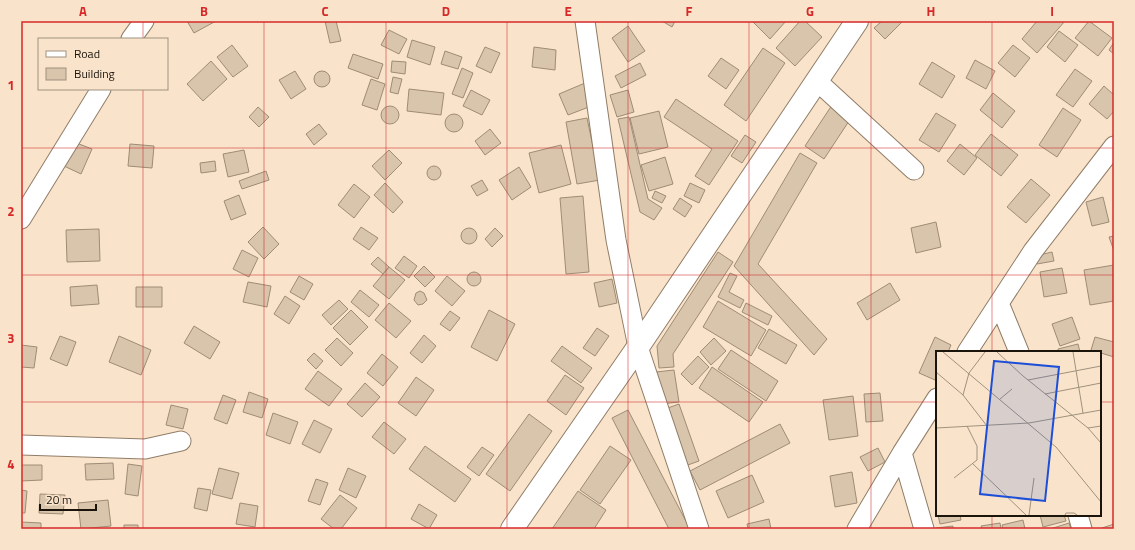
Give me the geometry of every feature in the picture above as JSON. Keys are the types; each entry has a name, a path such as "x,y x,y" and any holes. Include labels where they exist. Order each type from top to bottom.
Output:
{"main road":[{"path":"512,529 638,347 857,21"}],"street":[{"path":"132,38 144,21"},
{"path":"585,21 616,240 638,347 699,529"},
{"path":"817,81 914,170"},
{"path":"21,220 100,90"},
{"path":"968,351 1033,251 1114,146"},
{"path":"999,303 1019,351"},
{"path":"856,529 936,400"},
{"path":"21,445 145,449 181,441"},
{"path":"902,453 924,529"},
{"path":"1078,516 1082,529"}],"building":[{"path":"187,21 216,21 194,33"},
{"path":"325,21 336,21 341,41 330,43"},
{"path":"662,21 675,21 672,27"},
{"path":"752,21 786,21 770,39"},
{"path":"800,21 805,21 822,37 795,66 776,48"},
{"path":"882,21 903,21 885,39 874,28"},
{"path":"1037,21 1065,21 1037,53 1022,39"},
{"path":"1089,21 1112,38 1098,56 1075,38"},
{"path":"628,26 645,51 628,62 612,38"},
{"path":"389,30 407,39 399,54 381,45"},
{"path":"1059,31 1078,45 1065,62 1047,47"},
{"path":"412,40 435,47 430,65 407,57"},
{"path":"1114,42 1114,54 1109,50"},
{"path":"232,45 248,66 233,77 217,57"},
{"path":"1013,45 1030,58 1015,77 998,63"},
{"path":"485,47 500,53 491,73 476,66"},
{"path":"534,47 556,50 555,70 532,67"},
{"path":"763,48 785,63 746,121 724,105"},
{"path":"445,51 462,57 458,69 441,64"},
{"path":"353,54 383,64 378,79 348,68"},
{"path":"721,58 739,70 726,89 708,76"},
{"path":"975,60 995,71 986,89 966,78"},
{"path":"211,61 227,79 203,101 187,84"},
{"path":"392,61 406,62 405,74 391,72"},
{"path":"932,62 955,76 942,98 919,84"},
{"path":"640,63 646,75 621,88 615,76"},
{"path":"462,68 473,73 463,98 452,94"},
{"path":"1075,69 1092,81 1073,107 1056,95"},
{"path":"295,71 306,89 291,99 279,80"},
{"path":"322,71 329,76 330,79 325,86 322,87 315,82 314,79 319,72"},
{"path":"393,77 402,79 398,94 390,92"},
{"path":"371,79 385,84 377,110 362,105"},
{"path":"585,83 594,105 568,115 559,94"},
{"path":"1104,86 1114,95 1114,111 1107,119 1089,104"},
{"path":"409,89 444,93 441,115 407,111"},
{"path":"471,90 490,100 482,115 463,106"},
{"path":"628,90 634,112 617,117 610,95"},
{"path":"993,93 1015,111 1002,128 980,110"},
{"path":"676,99 738,141 709,185 695,176 712,149 664,117"},
{"path":"832,105 851,118 824,159 805,146"},
{"path":"390,106 396,109 399,115 396,121 390,124 384,121 381,115 384,109"},
{"path":"258,107 269,117 259,127 249,117"},
{"path":"1063,108 1081,120 1057,157 1039,145"},
{"path":"659,111 668,147 639,154 630,118"},
{"path":"936,113 956,125 939,152 919,140"},
{"path":"454,114 460,117 463,123 460,129 454,132 448,129 445,123 448,117"},
{"path":"629,117 648,199 662,208 654,220 640,212 618,119"},
{"path":"587,118 600,180 577,184 566,122"},
{"path":"319,124 327,134 314,145 306,134"},
{"path":"490,129 501,143 485,155 475,141"},
{"path":"991,134 1018,155 1001,176 975,155"},
{"path":"745,135 756,142 742,163 731,156"},
{"path":"74,142 92,149 81,174 64,166"},
{"path":"130,144 154,146 152,168 128,166"},
{"path":"960,144 977,158 964,175 947,161"},
{"path":"561,145 571,184 539,193 529,153"},
{"path":"244,150 249,172 228,177 223,154"},
{"path":"389,150 402,163 385,180 372,166"},
{"path":"800,153 817,163 758,264 827,339 814,355 734,266"},
{"path":"665,157 673,184 649,191 641,165"},
{"path":"215,161 216,171 201,173 200,163"},
{"path":"434,166 439,168 441,173 439,178 434,180 429,178 427,173 429,168"},
{"path":"519,167 531,187 512,200 499,180"},
{"path":"266,171 269,180 242,189 239,181"},
{"path":"1031,179 1050,195 1026,223 1007,207"},
{"path":"482,180 488,190 477,196 471,186"},
{"path":"385,183 403,202 393,213 374,195"},
{"path":"690,183 705,190 699,203 684,196"},
{"path":"354,184 370,197 354,218 338,205"},
{"path":"655,191 666,196 662,203 652,198"},
{"path":"239,195 246,214 231,220 224,201"},
{"path":"583,196 589,272 566,274 560,198"},
{"path":"1103,197 1109,222 1092,226 1086,202"},
{"path":"680,198 692,206 685,217 673,209"},
{"path":"936,222 941,247 916,253 911,228"},
{"path":"263,227 279,244 264,259 248,242"},
{"path":"361,227 378,238 369,250 353,239"},
{"path":"469,228 476,233 477,236 472,243 469,244 462,239 461,236 466,229"},
{"path":"495,228 503,236 492,247 485,239"},
{"path":"99,229 100,261 67,262 66,230"},
{"path":"1114,236 1114,251 1109,237"},
{"path":"242,250 258,258 249,277 233,269"},
{"path":"718,252 733,262 673,354 674,367 659,368 657,346"},
{"path":"1052,252 1054,261 1037,264 1035,256"},
{"path":"404,256 417,266 409,278 395,268"},
{"path":"378,257 389,267 383,274 371,264"},
{"path":"1114,265 1114,301 1090,305 1084,270"},
{"path":"424,266 435,277 425,287 414,276"},
{"path":"389,267 405,280 389,299 373,286"},
{"path":"1062,268 1067,293 1044,297 1040,272"},
{"path":"474,272 479,274 481,279 479,284 474,286 469,284 467,279 469,274"},
{"path":"730,273 737,276 729,292 744,300 740,308 718,297"},
{"path":"299,276 313,284 304,300 290,292"},
{"path":"447,276 465,291 452,306 435,291"},
{"path":"612,279 617,303 599,307 594,283"},
{"path":"248,282 271,286 267,307 243,302"},
{"path":"890,283 900,300 867,320 857,303"},
{"path":"97,285 99,304 71,306 70,287"},
{"path":"136,287 162,287 162,307 136,307"},
{"path":"360,290 379,305 369,317 351,302"},
{"path":"420,291 424,293 427,300 423,304 418,305 414,300 416,293"},
{"path":"285,296 300,306 289,324 274,314"},
{"path":"339,300 348,309 331,325 322,315"},
{"path":"718,301 766,330 751,356 703,327"},
{"path":"389,303 411,321 396,338 375,320"},
{"path":"746,303 772,316 768,325 742,312"},
{"path":"351,310 368,327 350,345 333,328"},
{"path":"489,310 515,324 497,361 471,347"},
{"path":"450,311 460,318 450,331 440,324"},
{"path":"1072,317 1080,339 1060,346 1052,324"},
{"path":"194,326 220,342 210,359 184,343"},
{"path":"597,328 609,336 595,356 583,348"},
{"path":"769,329 797,345 786,364 758,348"},
{"path":"424,335 436,346 422,363 410,353"},
{"path":"60,336 76,342 67,366 50,359"},
{"path":"119,336 151,350 141,375 109,362"},
{"path":"935,337 951,345 948,351 936,351 935,380 919,373"},
{"path":"1095,337 1114,342 1114,357 1101,353 1101,351 1091,350"},
{"path":"337,338 353,353 341,366 325,350"},
{"path":"714,338 726,351 711,365 700,352"},
{"path":"1078,344 1080,351 1058,351 1058,349"},
{"path":"21,345 37,347 34,368 21,367"},
{"path":"562,346 592,368 581,383 551,361"},
{"path":"731,350 778,381 766,401 718,369"},
{"path":"314,353 323,361 316,369 307,360"},
{"path":"382,354 398,367 383,386 367,373"},
{"path":"698,356 709,367 692,385 681,374"},
{"path":"712,367 763,402 749,422 699,388"},
{"path":"674,370 679,402 660,404 656,372"},
{"path":"318,371 342,389 329,406 305,389"},
{"path":"565,375 584,388 566,415 547,401"},
{"path":"416,377 434,390 416,416 398,403"},
{"path":"365,383 380,397 362,417 347,404"},
{"path":"249,392 268,399 262,418 243,412"},
{"path":"880,393 883,421 866,422 864,394"},
{"path":"223,395 236,400 227,424 214,419"},
{"path":"853,396 858,436 829,440 823,400"},
{"path":"679,404 699,461 685,466 665,409"},
{"path":"171,405 188,409 183,429 166,425"},
{"path":"628,410 690,529 669,529 612,418"},
{"path":"273,413 298,422 290,444 266,435"},
{"path":"529,414 552,431 510,491 486,474"},
{"path":"314,420 332,429 320,453 302,444"},
{"path":"384,422 406,439 394,454 372,437"},
{"path":"780,424 790,443 700,490 690,471"},
{"path":"425,446 471,479 455,502 409,469"},
{"path":"610,446 631,460 600,504 580,490"},
{"path":"482,447 494,455 479,476 467,467"},
{"path":"878,448 885,462 868,471 860,457"},
{"path":"113,463 114,479 86,480 85,464"},
{"path":"128,464 142,466 138,496 125,494"},
{"path":"21,465 42,465 42,480 21,481"},
{"path":"219,468 239,473 232,499 212,494"},
{"path":"348,468 366,476 356,498 339,490"},
{"path":"852,472 857,503 835,507 830,476"},
{"path":"752,475 764,502 728,518 716,491"},
{"path":"316,479 328,483 320,505 308,501"},
{"path":"198,488 211,490 207,511 194,508"},
{"path":"21,490 27,491 25,513 21,513"},
{"path":"578,491 606,510 594,529 552,529"},
{"path":"40,494 65,495 63,514 39,513"},
{"path":"340,495 357,508 341,529 334,529 321,519"},
{"path":"108,500 111,526 81,529 78,503"},
{"path":"240,503 258,506 255,527 236,524"},
{"path":"419,504 437,515 429,529 411,519"},
{"path":"938,516 960,516 961,520 940,524"},
{"path":"1040,516 1064,516 1066,521 1043,527"},
{"path":"769,519 771,529 748,529 747,524"},
{"path":"1023,520 1025,529 1003,529 1002,525"},
{"path":"21,522 41,523 41,529 21,529"},
{"path":"1000,523 1001,529 982,529 981,526"},
{"path":"1069,523 1071,529 1050,529"},
{"path":"1114,524 1114,529 1102,529 1102,528"},
{"path":"124,525 138,525 138,529 124,529"},
{"path":"953,526 953,529 936,529 936,528"}]}
